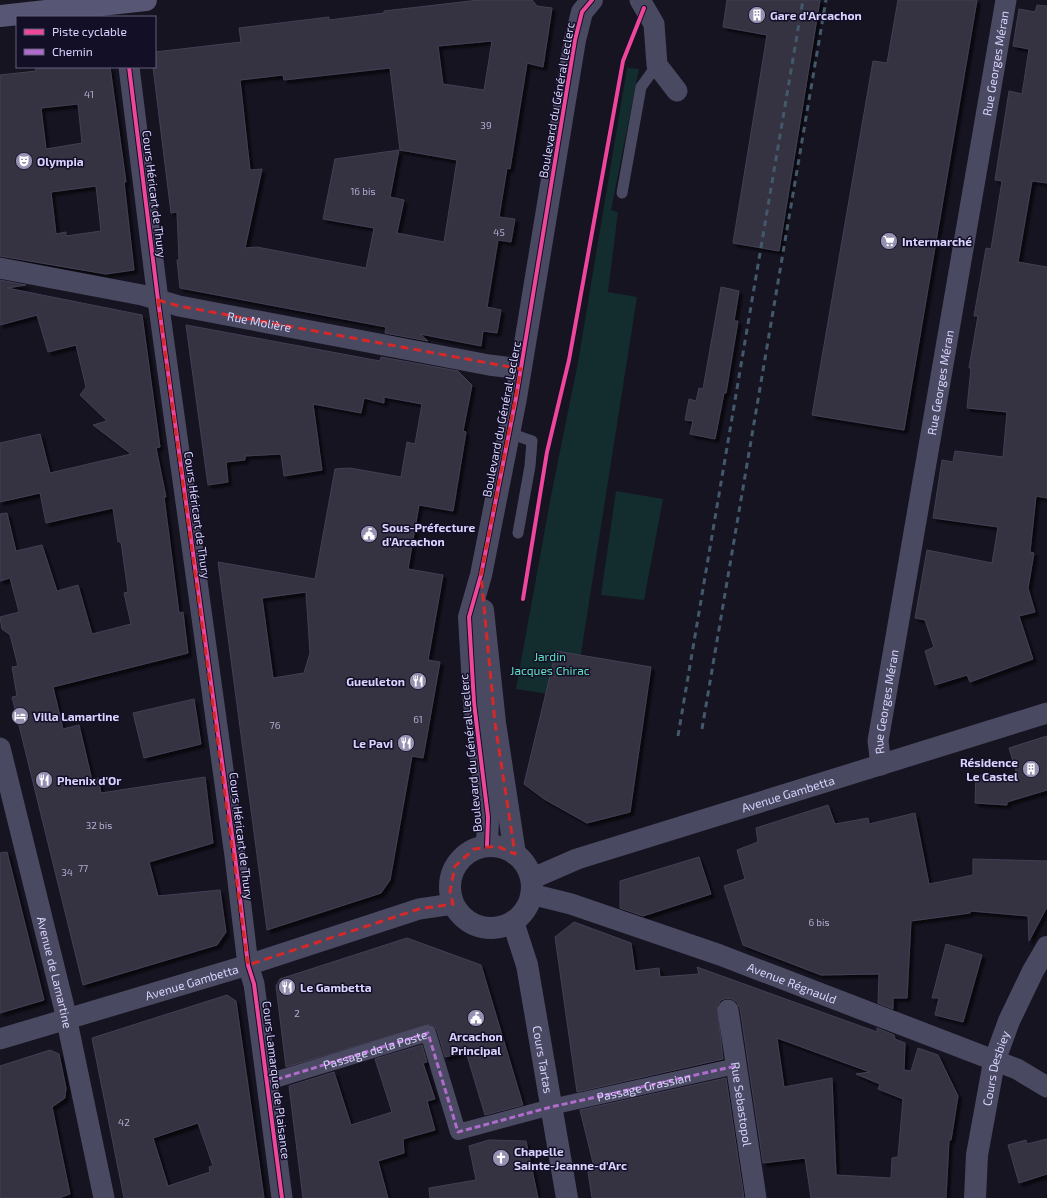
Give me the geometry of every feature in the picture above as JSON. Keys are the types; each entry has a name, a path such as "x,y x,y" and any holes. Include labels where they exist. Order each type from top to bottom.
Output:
{"main road":[{"path":"0,16 121,7 146,0"}],"street":[{"name":"Boulevard du Général Leclerc","path":"487,846 488,817 474,702 469,617 481,575 510,433 575,40 582,12 592,0"},
{"path":"640,0 654,24 657,65 677,91"},
{"name":"Rue Georges Méran","path":"881,765 878,741 1006,0"},
{"name":"Cours Héricart de Thury","path":"129,68 158,300 235,856 248,965"},
{"name":"Rue Molière","path":"0,268 142,294 187,308 489,365 521,369"},
{"name":"Boulevard du Général Leclerc","path":"481,575 495,723 515,854"},
{"name":"Avenue Gambetta","path":"531,887 577,859 1047,713"},
{"name":"Avenue de Lamartine","path":"0,748 66,1019 104,1198"},
{"path":"487,846 497,846 515,854 522,861 531,887 525,910 513,922 500,928 486,928 472,924 461,916 453,904 450,891 450,878 455,866 463,856 474,849 487,846"},
{"name":"Avenue Régnauld","path":"531,887 572,904 720,955 994,1062 1017,1069 1047,1087"},
{"name":"Avenue Gambetta","path":"0,1039 248,965 418,909 453,904"},
{"name":"Cours Tartas","path":"513,922 525,956 566,1198"},
{"name":"Cours Desbiey","path":"975,1198 977,1155 994,1062 1009,1021 1033,971 1047,947"},
{"name":"Cours Lamarque de Plaisance","path":"248,965 254,984 282,1198"},
{"name":"Rue Sebastopol","path":"728,1010 756,1198"},
{"name":"Passage de la Poste","path":"268,1082 428,1032 458,1132 551,1107"},
{"name":"Passage Grassian","path":"551,1107 736,1066"}],"lane":[{"path":"622,194 641,87 657,65"},
{"path":"510,433 532,441 530,466 518,533"}],"highlighted area":[{"path":"158,300 179,306 521,369 481,575 495,723 515,854 497,846 474,849 455,866 450,891 453,904 419,909 248,965"}],"green space":[{"name":"Jardin Jacques Chirac","path":"627,68 639,69 611,210 618,212 608,292 637,297 574,698 516,689 551,496 578,362"},
{"path":"616,491 663,499 644,600 601,595"}],"building":[{"path":"479,0 532,0 537,6 552,8 543,67 527,63 510,169 507,168 499,217 515,219 511,242 498,240 487,307 501,310 497,333 483,331 481,346 420,334 428,341 385,333 386,327 180,288 177,260 179,260 177,212 171,213 153,68 156,68 156,52 241,42 239,28 329,17 329,20 384,13 384,11","holes":["492,41 484,90 443,84 438,46","390,68 400,150 457,160 444,242 397,233 404,200 390,197 399,150 335,159 323,219 374,228 366,268 257,247 245,248 262,169 250,170 240,80 283,75 284,80"]},
{"path":"727,0 820,0 779,251 733,243 767,35 723,27"},
{"name":"Intermarché","path":"898,0 977,0 904,430 812,415 873,61 887,63"},
{"path":"1037,5 1047,6 1047,183 1032,181 1018,262 1047,267 1047,498 1036,496 1030,552 1034,553 1028,588 1035,612 1019,616 1033,659 970,682 967,675 935,685 925,651 934,647 925,620 915,618 927,550 992,563 998,527 933,518 942,460 953,462 955,451 1003,457 1007,412 967,408 971,368 969,368 978,316 974,316 986,248 991,249 1002,181 995,180 1009,91 1022,94 1029,49 1013,46 1019,9 1035,12"},
{"path":"35,68 110,68 126,182 124,182 134,270 106,274 0,256 0,75 36,71","holes":["78,104 82,143 46,149 41,108","96,186 101,231 66,236 66,232 56,234 51,192"]},
{"path":"0,280 26,285 7,288 142,315 160,447 156,448 166,497 164,497 179,613 183,612 188,653 53,687 63,729 79,725 92,780 98,778 101,793 205,777 213,843 149,862 158,896 220,890 226,932 217,945 83,985 12,697 17,696 12,667 18,666 10,635 2,629 0,617 19,612 10,578 0,581 0,514 7,513 16,551 42,545 57,591 78,585 92,634 131,624 124,593 128,592 121,542 118,542 113,508 46,523 40,493 0,502 0,443 40,434 50,473 131,454 93,425 107,421 80,395 86,387 76,345 48,352 37,315 0,325"},
{"path":"721,287 739,291 734,321 738,321 726,393 724,393 715,439 690,434 693,421 685,420 689,399 696,401 699,388 703,389"},
{"path":"186,325 380,361 381,357 458,371 472,385 463,431 466,432 453,511 419,505 408,569 443,575 428,660 440,662 423,758 412,756 390,880 381,893 267,930 218,562 315,579 335,469 350,468 401,477 407,442 415,444 422,404 384,397 384,403 364,398 361,413 313,404 322,470 284,476 281,454 245,456 245,460 226,462 228,482 208,485","holes":["306,592 310,653 304,673 273,678 262,598"]},
{"path":"556,651 651,667 630,812 587,823 544,799 524,784"},
{"path":"194,699 201,744 144,758 133,713"},
{"path":"1047,736 1047,790 1007,802 1007,805 975,803 976,775 1018,778 1009,748"},
{"path":"828,805 835,824 868,818 869,824 915,813 929,884 973,875 973,859 1047,861 1047,907 1029,941 1028,916 971,911 970,913 911,921 907,998 893,998 893,1009 878,1003 879,974 821,975 743,945 724,886 745,879 737,850 758,842 756,828"},
{"path":"7,852 44,1000 0,1013 0,853"},
{"path":"699,857 711,894 643,916 620,908 620,881"},
{"path":"574,922 631,943 635,971 659,968 660,977 699,974 697,967 877,1032 877,1028 894,1035 895,1039 905,1043 904,1070 911,1071 918,1048 938,1055 958,1096 951,1140 949,1140 946,1198 811,1198 805,1158 763,1163 740,1008 737,1002 732,999 727,998 721,1000 717,1006 723,1059 577,1092 555,937","holes":["777,1038 870,1072 856,1074 880,1084 878,1089 903,1099 898,1157 892,1158 891,1178 836,1175 832,1078 784,1087"]},
{"path":"407,938 481,965 523,1105 485,1115 466,1052 445,1057 437,1030 430,1024 286,1067 276,986 280,979"},
{"path":"946,944 982,955 963,1022 935,1015 939,998 932,998"},
{"path":"227,995 236,1001 264,1198 124,1198 92,1038","holes":["198,1123 213,1166 209,1167 210,1172 168,1186 153,1138"]},
{"path":"422,1045 427,1062 423,1063 435,1099 427,1101 435,1130 403,1139 404,1153 378,1161 388,1198 303,1198 289,1086 334,1072 351,1125 392,1112 375,1059"},
{"path":"50,1050 59,1054 66,1088 65,1098 52,1107 70,1194 59,1198 0,1198 0,1066"},
{"path":"726,1078 744,1198 592,1198 588,1172 595,1171 580,1110"},
{"path":"1047,1139 1047,1174 1019,1183 1008,1145 1026,1140 1027,1144"},
{"name":"Chapelle Sainte-Jeanne-d'Arc","path":"489,1140 526,1141 538,1198 430,1198 429,1188 476,1180 469,1146"}],"railway":[{"path":"678,736 803,0"},
{"path":"702,729 826,0"}],"marked path":[{"path":"268,1082 428,1033 458,1132 551,1107 736,1066"}],"cycle path":[{"path":"487,846 488,817 474,703 469,617 481,575 516,398 575,40 582,12 592,0"},
{"path":"523,599 547,452 569,360 623,61 644,8"},
{"path":"129,68 158,300 235,856 248,965 254,984 282,1198"}],"place":[{"name":"Gare d'Arcachon","path":"757,15"},
{"name":"Olympia","path":"24,161"},
{"name":"Intermarché","path":"889,241"},
{"name":"Sous-Préfecture d'Arcachon","path":"369,534"},
{"name":"Gueuleton","path":"418,681"},
{"name":"Villa Lamartine","path":"20,716"},
{"name":"Le Pavi","path":"406,743"},
{"name":"Résidence Le Castel","path":"1031,769"},
{"name":"Phenix d'Or","path":"44,780"},
{"name":"Le Gambetta","path":"287,987"},
{"name":"Arcachon Principal","path":"476,1018"},
{"name":"Chapelle Sainte-Jeanne-d'Arc","path":"501,1158"}]}
